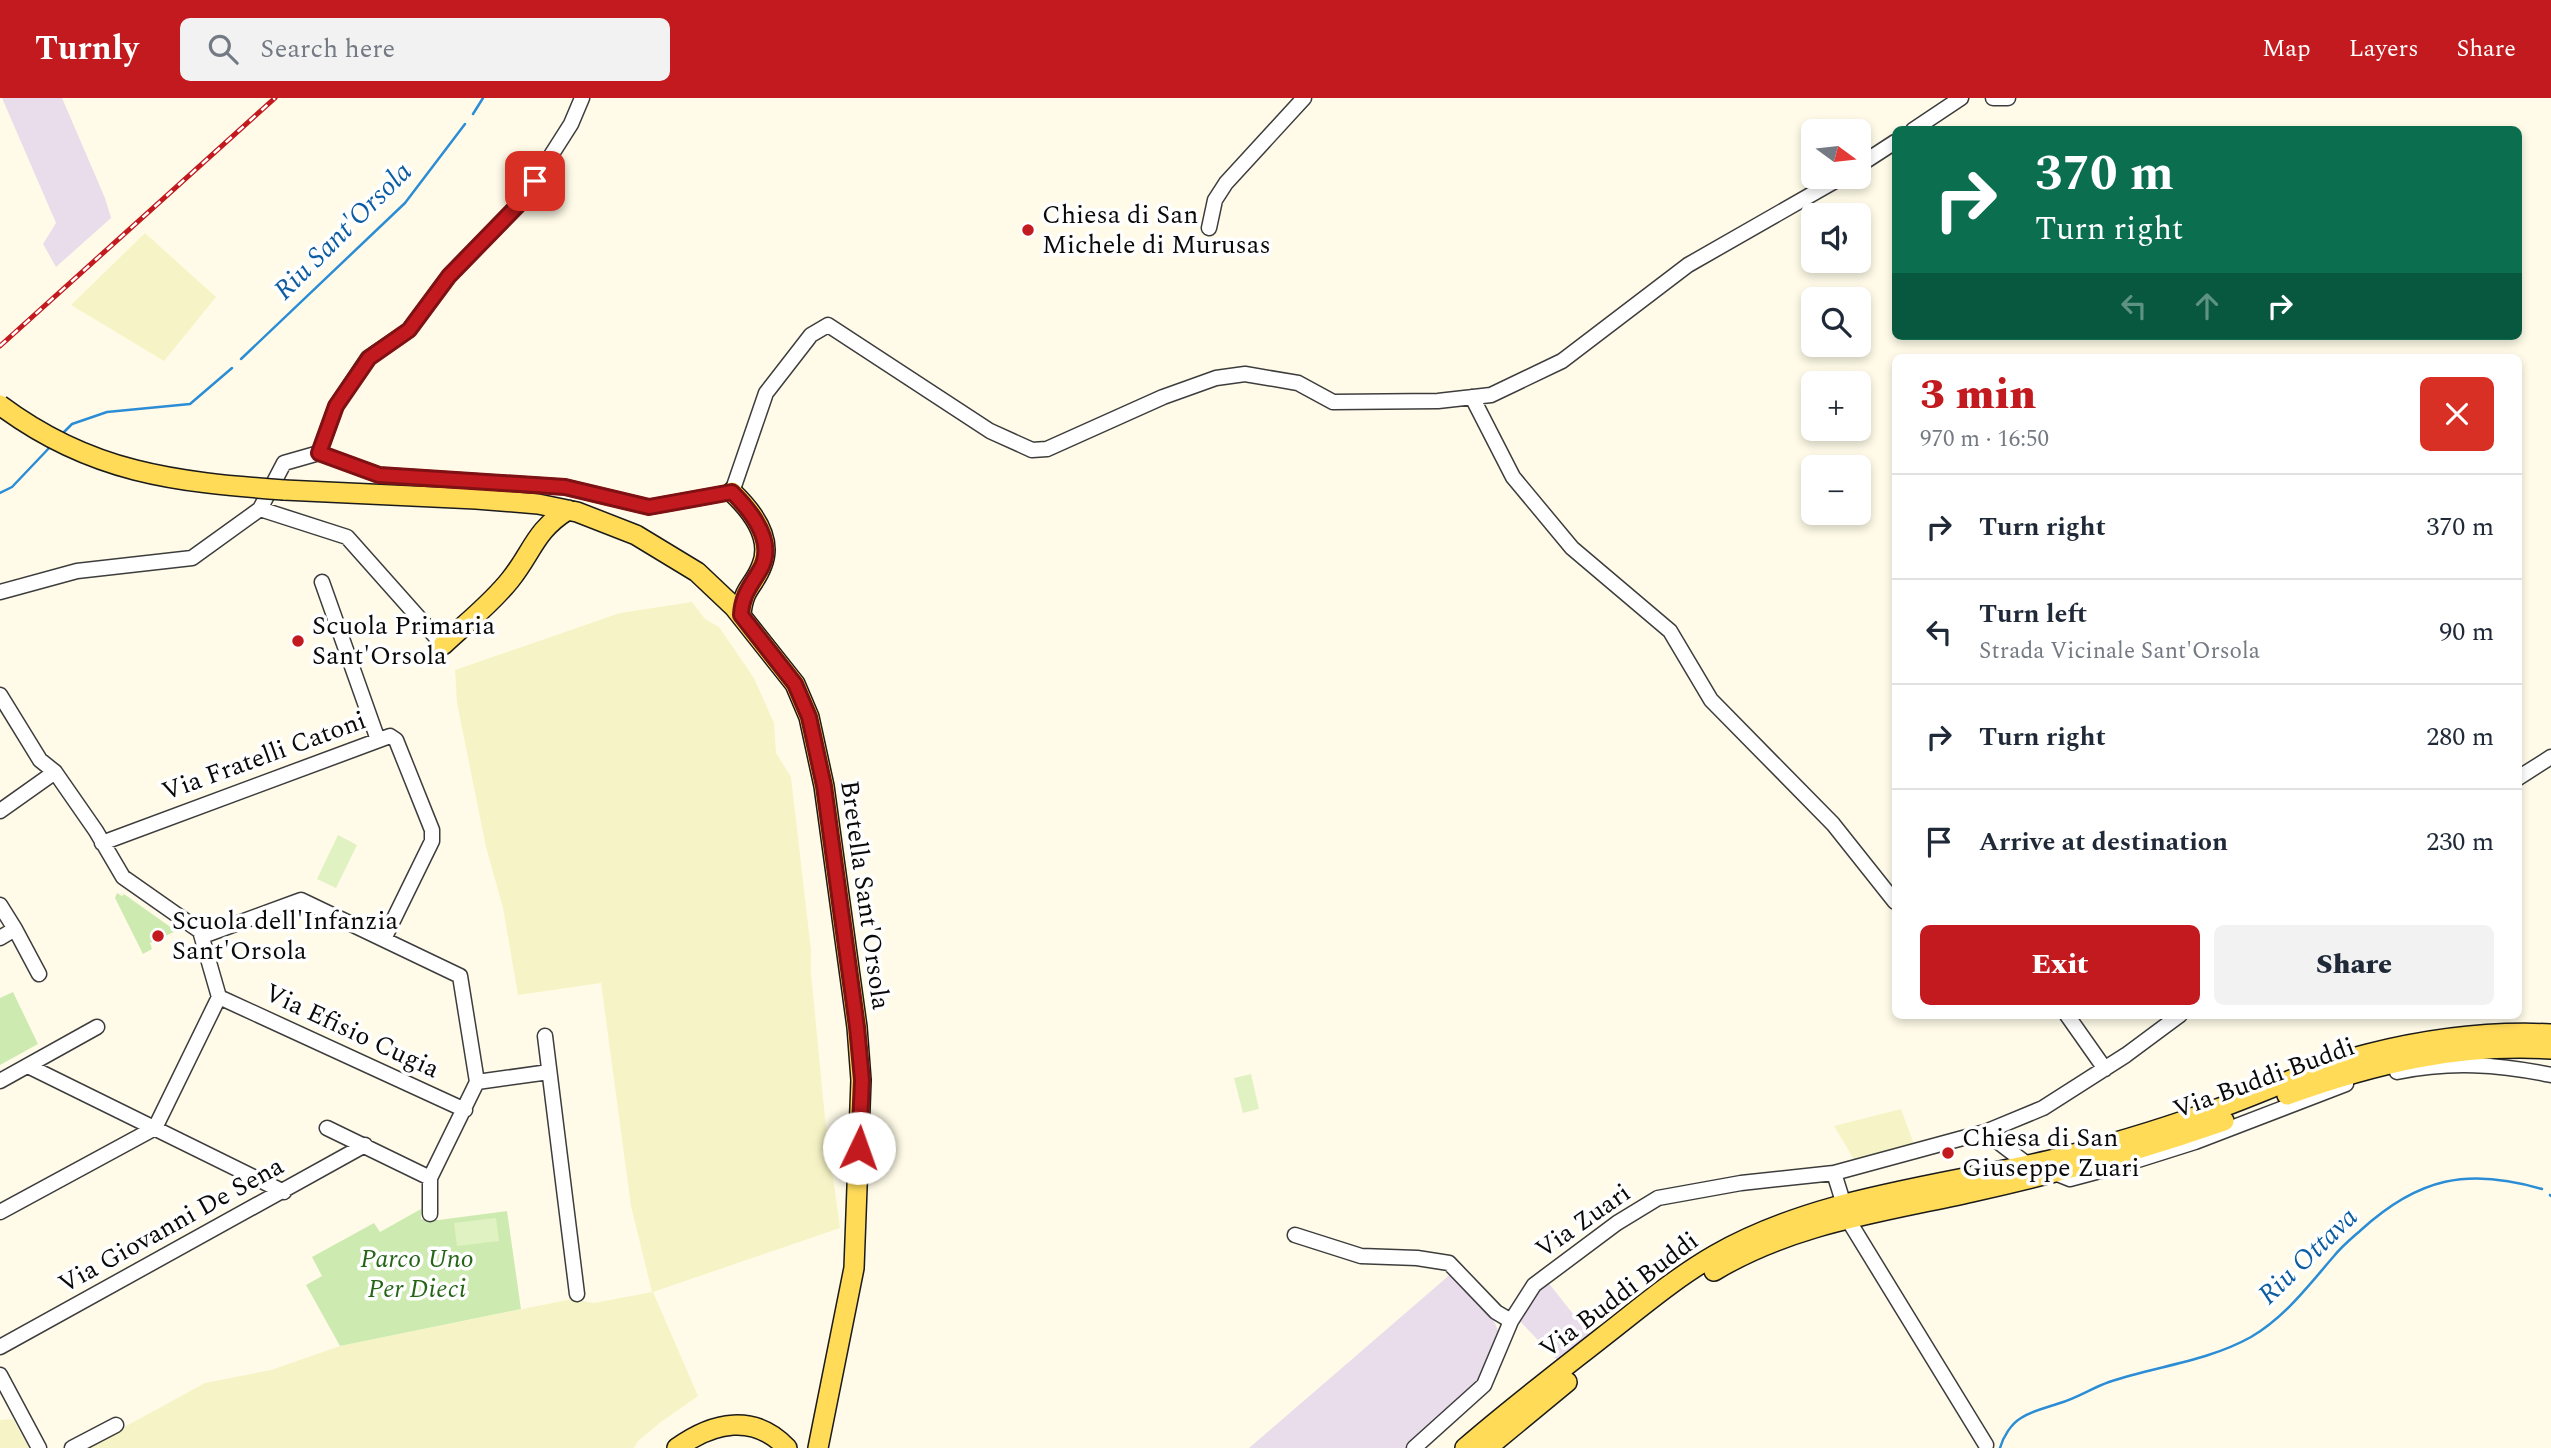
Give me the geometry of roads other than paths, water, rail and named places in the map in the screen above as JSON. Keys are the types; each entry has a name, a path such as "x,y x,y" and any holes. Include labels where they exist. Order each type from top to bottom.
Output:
{"main road":[{"name":"Bretella Sant'Orsola","path":"0,405 24,423 64,445 106,463 148,475 285,490 519,503 568,510 636,535 697,572 741,615 795,684 809,717 824,786 862,1080 854,1268 818,1448"},
{"path":"732,492 755,516 765,551 764,563 742,599 741,615"},
{"path":"519,503 534,517 536,537"},
{"path":"443,645 510,580 536,537 551,521 568,510"},
{"path":"719,593 733,592 753,580"},
{"name":"Via Buddi Buddi","path":"1465,1448 1669,1285 1714,1255 1759,1233 2138,1136 2216,1110 2322,1068 2368,1054 2428,1041 2475,1036 2547,1043"},
{"name":"Via Buddi Buddi","path":"1487,1448 1688,1287 1724,1265 1766,1245 1846,1212 2063,1176 2167,1141 2353,1072 2454,1051 2547,1043"},
{"path":"677,1448 708,1430 741,1423 769,1433 787,1448"}],"street":[{"path":"319,453 336,406 369,358 409,330 449,276 522,201 571,124 582,98"},
{"path":"1209,228 1215,200 1226,183 1304,98"},
{"path":"1919,126 1961,98"},
{"path":"1993,98 2008,98"},
{"path":"1871,158 1892,144"},
{"path":"0,592 77,571 192,558 260,509 284,463 319,453 379,475 565,487 649,507 732,492 766,393 811,335 828,325 990,431 1032,450 1047,449 1163,397 1216,378 1245,374 1298,383 1333,402 1438,401 1491,395 1562,361 1688,265 1821,189"},
{"path":"1472,397 1514,477 1572,548 1670,631 1711,700 1833,824 1892,898"},
{"path":"260,509 347,537 443,645"},
{"path":"322,582 378,740"},
{"path":"0,695 40,760 55,772 123,877 200,931 219,997 155,1128 0,1212"},
{"name":"Via Fratelli Catoni","path":"102,843 378,740 395,737 432,830 432,841 384,939"},
{"path":"2522,775 2551,757"},
{"path":"0,811 55,772"},
{"name":"Via Efisio Cugia","path":"203,936 301,900 460,976 477,1082"},
{"path":"0,905 39,974"},
{"path":"0,938 15,929"},
{"name":"Via Efisio Cugia","path":"219,997 465,1110"},
{"path":"2070,1019 2105,1069"},
{"name":"Via Zuari","path":"1413,1448 1484,1385 1511,1321 1534,1285 1617,1223 1658,1198 1741,1183 1834,1173 1985,1132 2043,1108 2105,1069 2174,1019"},
{"path":"0,1082 97,1027"},
{"path":"545,1036 577,1294"},
{"path":"2504,1066 2521,1054 2547,1043"},
{"path":"2063,1176 2195,1142 2359,1080 2431,1065 2504,1066 2551,1075"},
{"path":"29,1066 284,1192"},
{"path":"430,1214 430,1178 477,1082 549,1072"},
{"path":"327,1128 430,1178"},
{"path":"1985,1132 2027,1164"},
{"name":"Via Giovanni De Sena","path":"0,1347 365,1145"},
{"path":"1834,1173 1846,1212 1986,1446"},
{"path":"1295,1235 1362,1256 1417,1258 1449,1263 1496,1312 1511,1321"},
{"path":"0,1375 39,1448"},
{"path":"72,1448 116,1425"}],"waterway":[{"name":"Riu Sant'Orsola","path":"473,114 483,98"},
{"name":"Riu Sant'Orsola","path":"241,359 405,203 465,124"},
{"name":"Riu Sant'Orsola","path":"63,433 72,424 107,412 190,404 232,368"},
{"name":"Riu Sant'Orsola","path":"0,493 12,487 51,446"},
{"name":"Riu Ottava","path":"2000,1448 2011,1427 2030,1413 2109,1382 2199,1358 2251,1337 2286,1310 2340,1249 2361,1230 2382,1212 2424,1188 2467,1179 2491,1179 2542,1189"}],"railway":[{"path":"0,346 275,98"}],"place":[{"name":"Chiesa di San Michele di Murusas","path":"1028,230"},
{"name":"Scuola Primaria Sant'Orsola","path":"298,641"},
{"name":"Scuola dell'Infanzia Sant'Orsola","path":"158,936"},
{"name":"Chiesa di San Giuseppe Zuari","path":"1948,1153"}],"park label":[{"name":"Parco Uno Per Dieci","path":"417,1274"}]}
